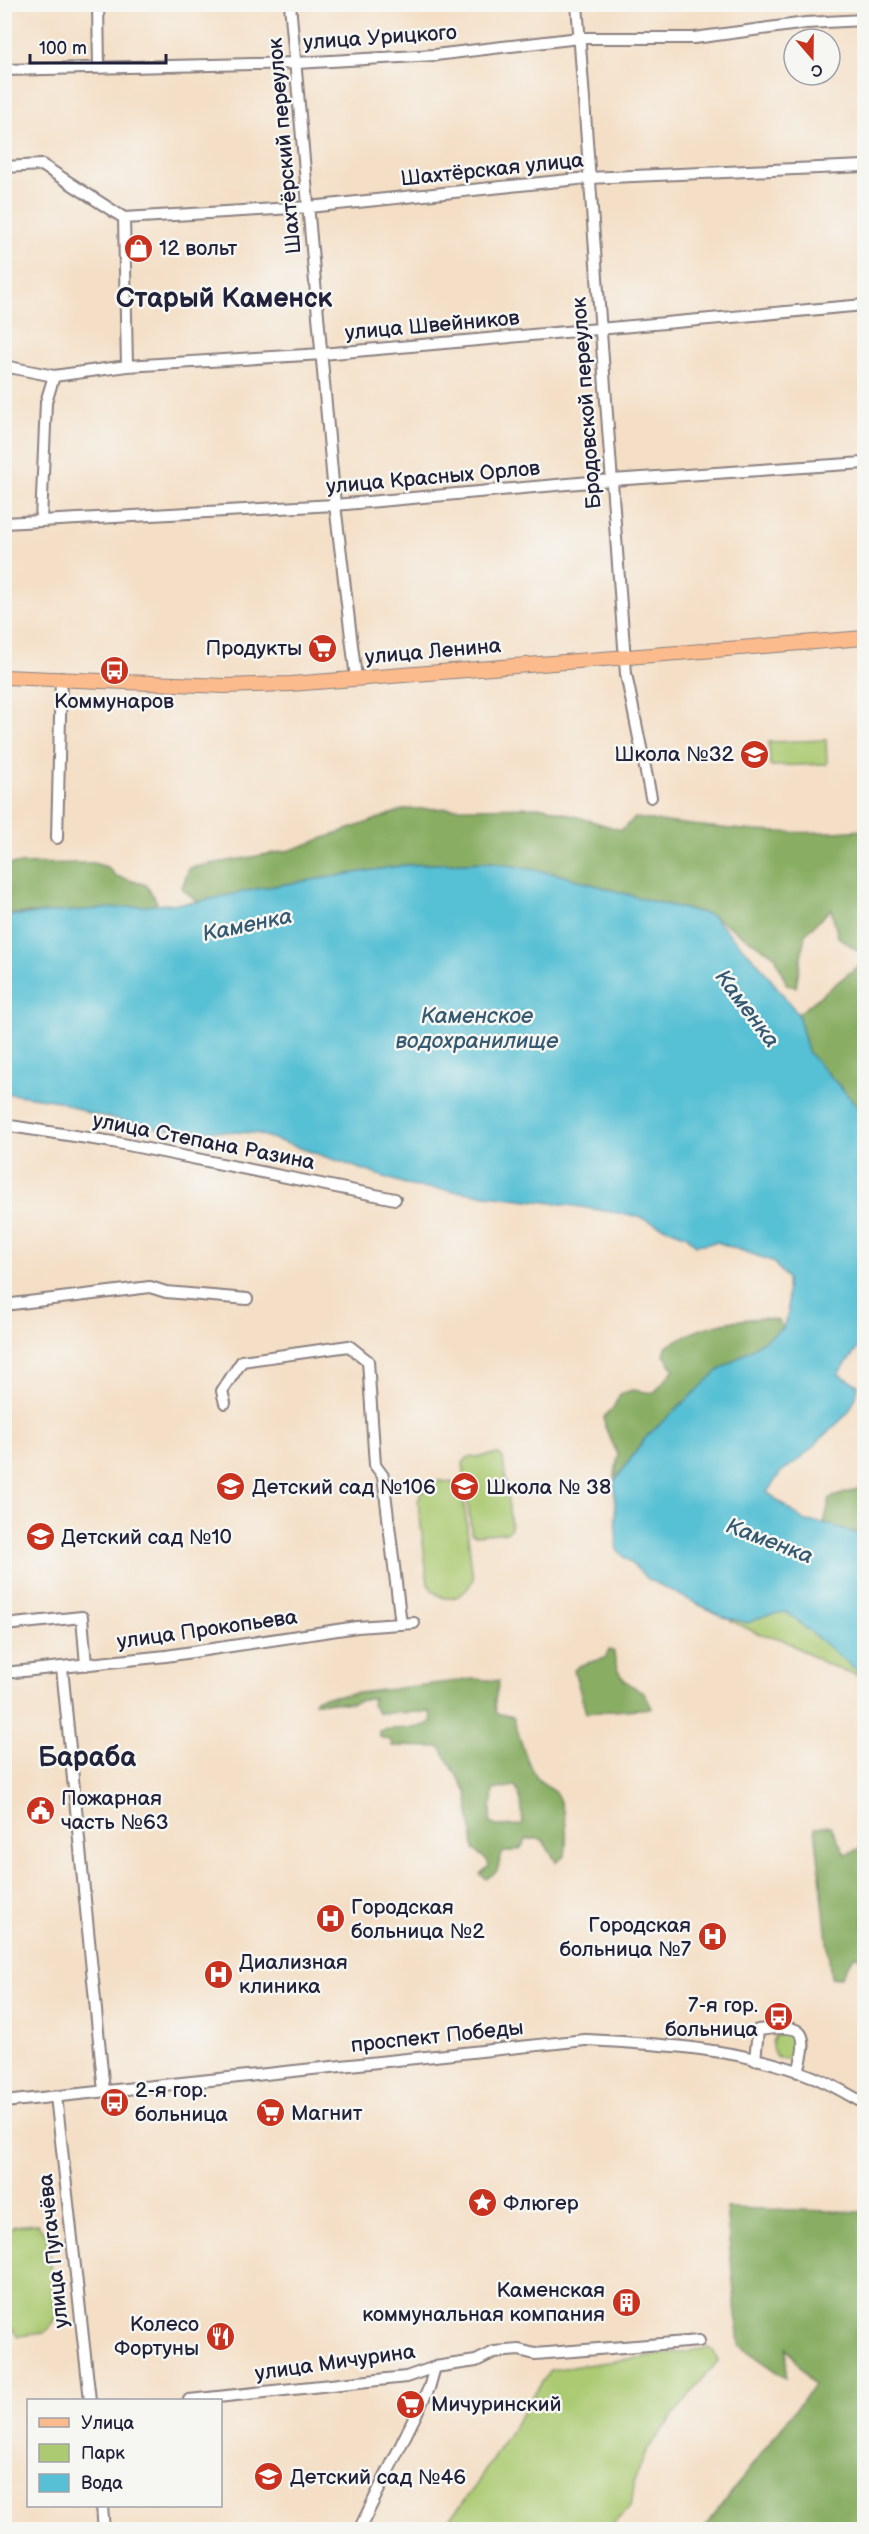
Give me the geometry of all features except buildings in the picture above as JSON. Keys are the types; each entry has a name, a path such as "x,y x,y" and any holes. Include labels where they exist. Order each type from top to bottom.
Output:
{"main road":[{"name":"улица Ленина","path":"4,677 224,686 291,684 864,638"}],"street":[{"path":"98,4 99,68"},
{"name":"Шахтёрский переулок","path":"290,4 335,505 356,678"},
{"name":"Бродовской переулок","path":"577,4 626,674 651,797"},
{"name":"улица Урицкого","path":"4,70 296,63 435,55 579,38 693,38 806,23 864,20"},
{"path":"4,167 42,165 124,218 126,366"},
{"name":"Шахтёрская улица","path":"124,218 309,207 588,178 864,166"},
{"name":"улица Швейников","path":"4,366 54,376 126,366 322,354 864,305"},
{"path":"41,521 46,402 54,376"},
{"name":"улица Красных Орлов","path":"4,523 335,505 612,480 864,463"},
{"path":"57,838 61,678"},
{"name":"улица Степана Разина","path":"4,1125 113,1142 395,1198"},
{"path":"4,1305 150,1287 166,1292 247,1299"},
{"path":"225,1404 222,1391 242,1361 349,1346 368,1361 375,1465 383,1476 401,1624"},
{"path":"4,1625 82,1617 86,1665"},
{"name":"улица Прокопьева","path":"4,1673 86,1665 357,1627 414,1623"},
{"path":"62,1668 104,2091"},
{"path":"755,2060 758,2030 787,2026 801,2034 805,2049 798,2072"},
{"name":"проспект Победы","path":"4,2102 585,2040 672,2045 755,2060 812,2076 864,2103"},
{"name":"улица Пугачёва","path":"56,2096 90,2399"},
{"name":"улица Мичурина","path":"198,2399 406,2377 435,2367 476,2361 494,2352 519,2350 535,2354 699,2341"},
{"path":"359,2529 429,2388 435,2367"},
{"path":"102,2507 104,2529"}],"green space":[{"path":"826,740 827,764 770,766 769,742"},
{"path":"544,807 621,830 635,818 778,832 864,830 864,955 838,937 831,909 805,934 796,987 787,985 775,956 711,915 647,900 557,874 491,862 405,865 256,889 197,902 182,888 189,868 291,850 405,809"},
{"path":"93,863 107,867 116,876 146,885 157,902 151,909 5,914 4,864"},
{"path":"864,961 864,1113 808,1052 798,1014"},
{"path":"764,1318 779,1321 783,1328 647,1436 614,1482 618,1455 605,1427 604,1417 613,1408 620,1394 632,1390 654,1393 674,1369 664,1355 666,1347 689,1334 713,1325"},
{"path":"498,1454 503,1458 511,1528 507,1532 472,1534 463,1463 467,1458"},
{"path":"439,1481 451,1482 463,1495 473,1579 464,1592 452,1598 440,1596 428,1584 418,1501 426,1488"},
{"path":"857,1489 864,1490 864,1536 824,1523 830,1498"},
{"path":"776,1601 864,1669 864,1681 857,1675 826,1664 782,1639 757,1633 731,1621 735,1616"},
{"path":"609,1649 614,1652 616,1666 622,1677 644,1692 652,1708 586,1713 574,1670 581,1665 605,1658"},
{"path":"474,1679 499,1681 495,1700 496,1713 513,1717 533,1771 539,1780 555,1792 559,1799 566,1831 565,1856 556,1862 542,1839 527,1839 520,1849 502,1853 497,1871 486,1879 480,1874 489,1866 487,1860 474,1850 467,1792 440,1747 392,1746 392,1741 380,1737 379,1731 418,1727 432,1722 430,1712 378,1713 372,1705 373,1698 350,1703 314,1702 317,1698","holes":["515,1786 521,1800 523,1825 496,1826 490,1823 493,1790"]},
{"path":"831,1826 845,1854 864,1847 864,1961 855,1955 841,1977 831,1978 815,1827"},
{"path":"786,2031 796,2035 800,2045 796,2055 786,2059 776,2055 772,2045 776,2035"},
{"path":"726,2208 864,2212 864,2529 703,2529 814,2385 787,2348 786,2378 739,2345"},
{"path":"37,2224 47,2235 56,2320 44,2333 19,2336 10,2325 5,2236 14,2226"},
{"path":"709,2348 713,2350 718,2361 646,2451 635,2480 631,2506 609,2528 442,2529 476,2485 550,2370"}],"water":[{"name":"Каменское водохранилище","path":"491,862 557,874 647,900 711,915 758,963 798,1014 808,1052 864,1113 864,1340 838,1374 858,1385 856,1397 848,1413 801,1458 780,1473 767,1492 805,1521 824,1523 864,1536 864,1676 786,1612 766,1615 748,1623 723,1617 648,1579 617,1550 614,1482 647,1436 718,1371 783,1328 788,1313 787,1278 772,1261 717,1242 696,1245 687,1236 636,1216 562,1204 411,1186 256,1133 162,1129 88,1113 59,1101 5,1093 5,916 197,902 256,889 405,865"}],"place":[{"name":"12 вольт","path":"138,248"},
{"name":"Продукты","path":"323,648"},
{"name":"Коммунаров","path":"114,670"},
{"name":"Школа №32","path":"755,754"},
{"name":"Детский сад №106","path":"231,1487"},
{"name":"Школа № 38","path":"465,1487"},
{"name":"Детский сад №10","path":"40,1537"},
{"name":"Пожарная часть №63","path":"40,1810"},
{"name":"Городская больница №2","path":"330,1919"},
{"name":"Городская больница №7","path":"712,1937"},
{"name":"Диализная клиника","path":"218,1974"},
{"name":"7-я гор. больница","path":"779,2017"},
{"name":"2-я гор. больница","path":"114,2102"},
{"name":"Магнит","path":"270,2113"},
{"name":"Флюгер","path":"482,2203"},
{"name":"Каменская коммунальная компания","path":"626,2302"},
{"name":"Колесо Фортуны","path":"220,2336"},
{"name":"Мичуринский","path":"410,2404"},
{"name":"Детский сад №46","path":"269,2477"}],"district":[{"name":"Старый Каменск","path":"224,298"},
{"name":"Бараба","path":"87,1757"}],"water label":[{"name":"Каменка","path":"247,924"},
{"name":"Каменка","path":"748,1008"},
{"name":"Каменка","path":"770,1540"}]}
